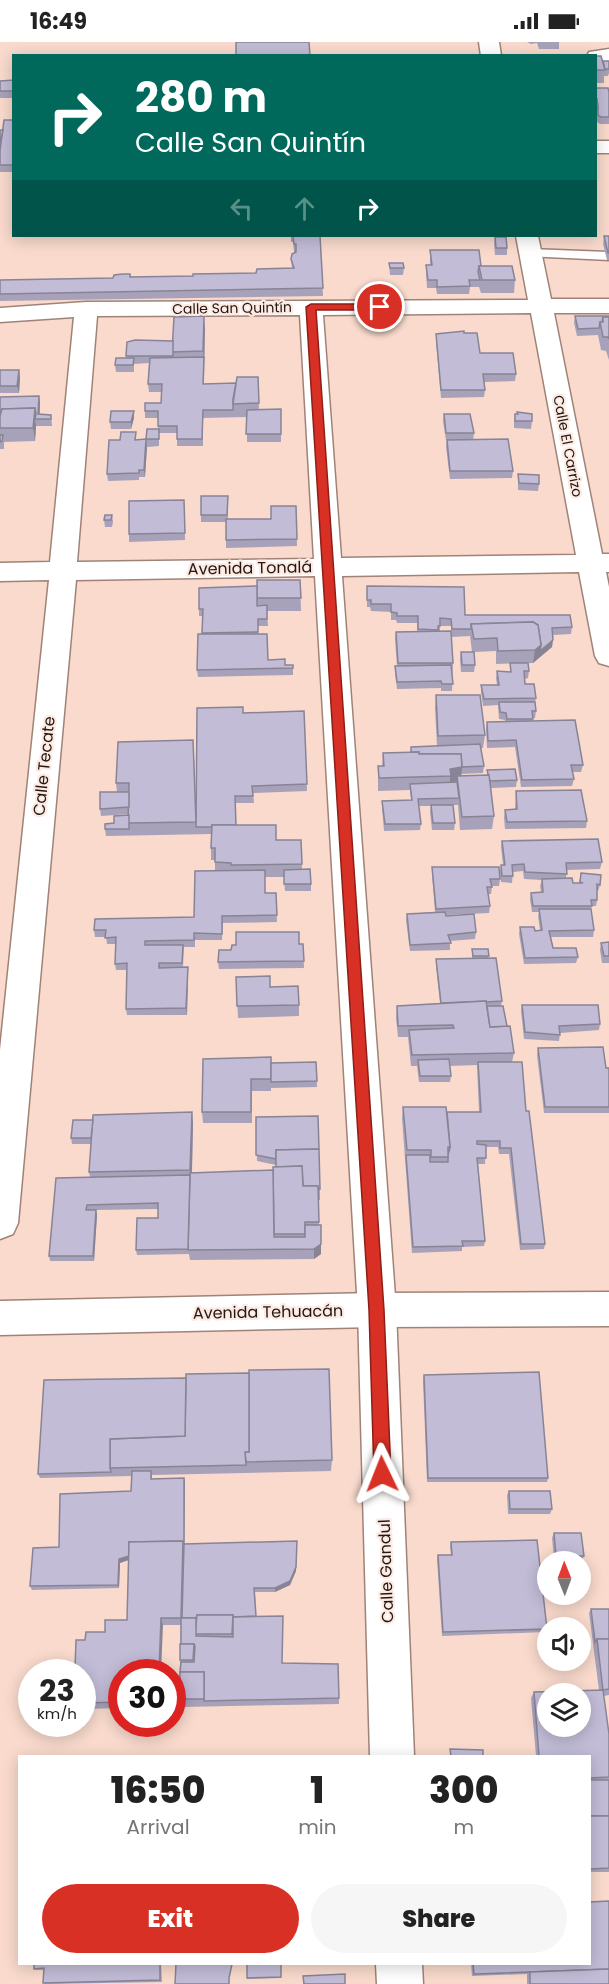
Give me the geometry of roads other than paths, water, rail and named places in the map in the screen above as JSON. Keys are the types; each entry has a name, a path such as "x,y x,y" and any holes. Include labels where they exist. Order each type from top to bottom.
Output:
{"street":[{"name":"Calle El Carrizo","path":"529,244 600,564 609,656"},
{"name":"Calle San Quintín","path":"0,315 86,309 609,306"},
{"name":"Calle Gandul","path":"311,307 377,1310 392,1755"},
{"name":"Calle Tecate","path":"0,1223 86,309"},
{"name":"Avenida Tonalá","path":"0,572 600,564"},
{"name":"Avenida Tehuacán","path":"0,1318 377,1310 609,1309"},
{"path":"399,1965 400,1984"}],"lane":[{"path":"529,244 609,256"}]}
